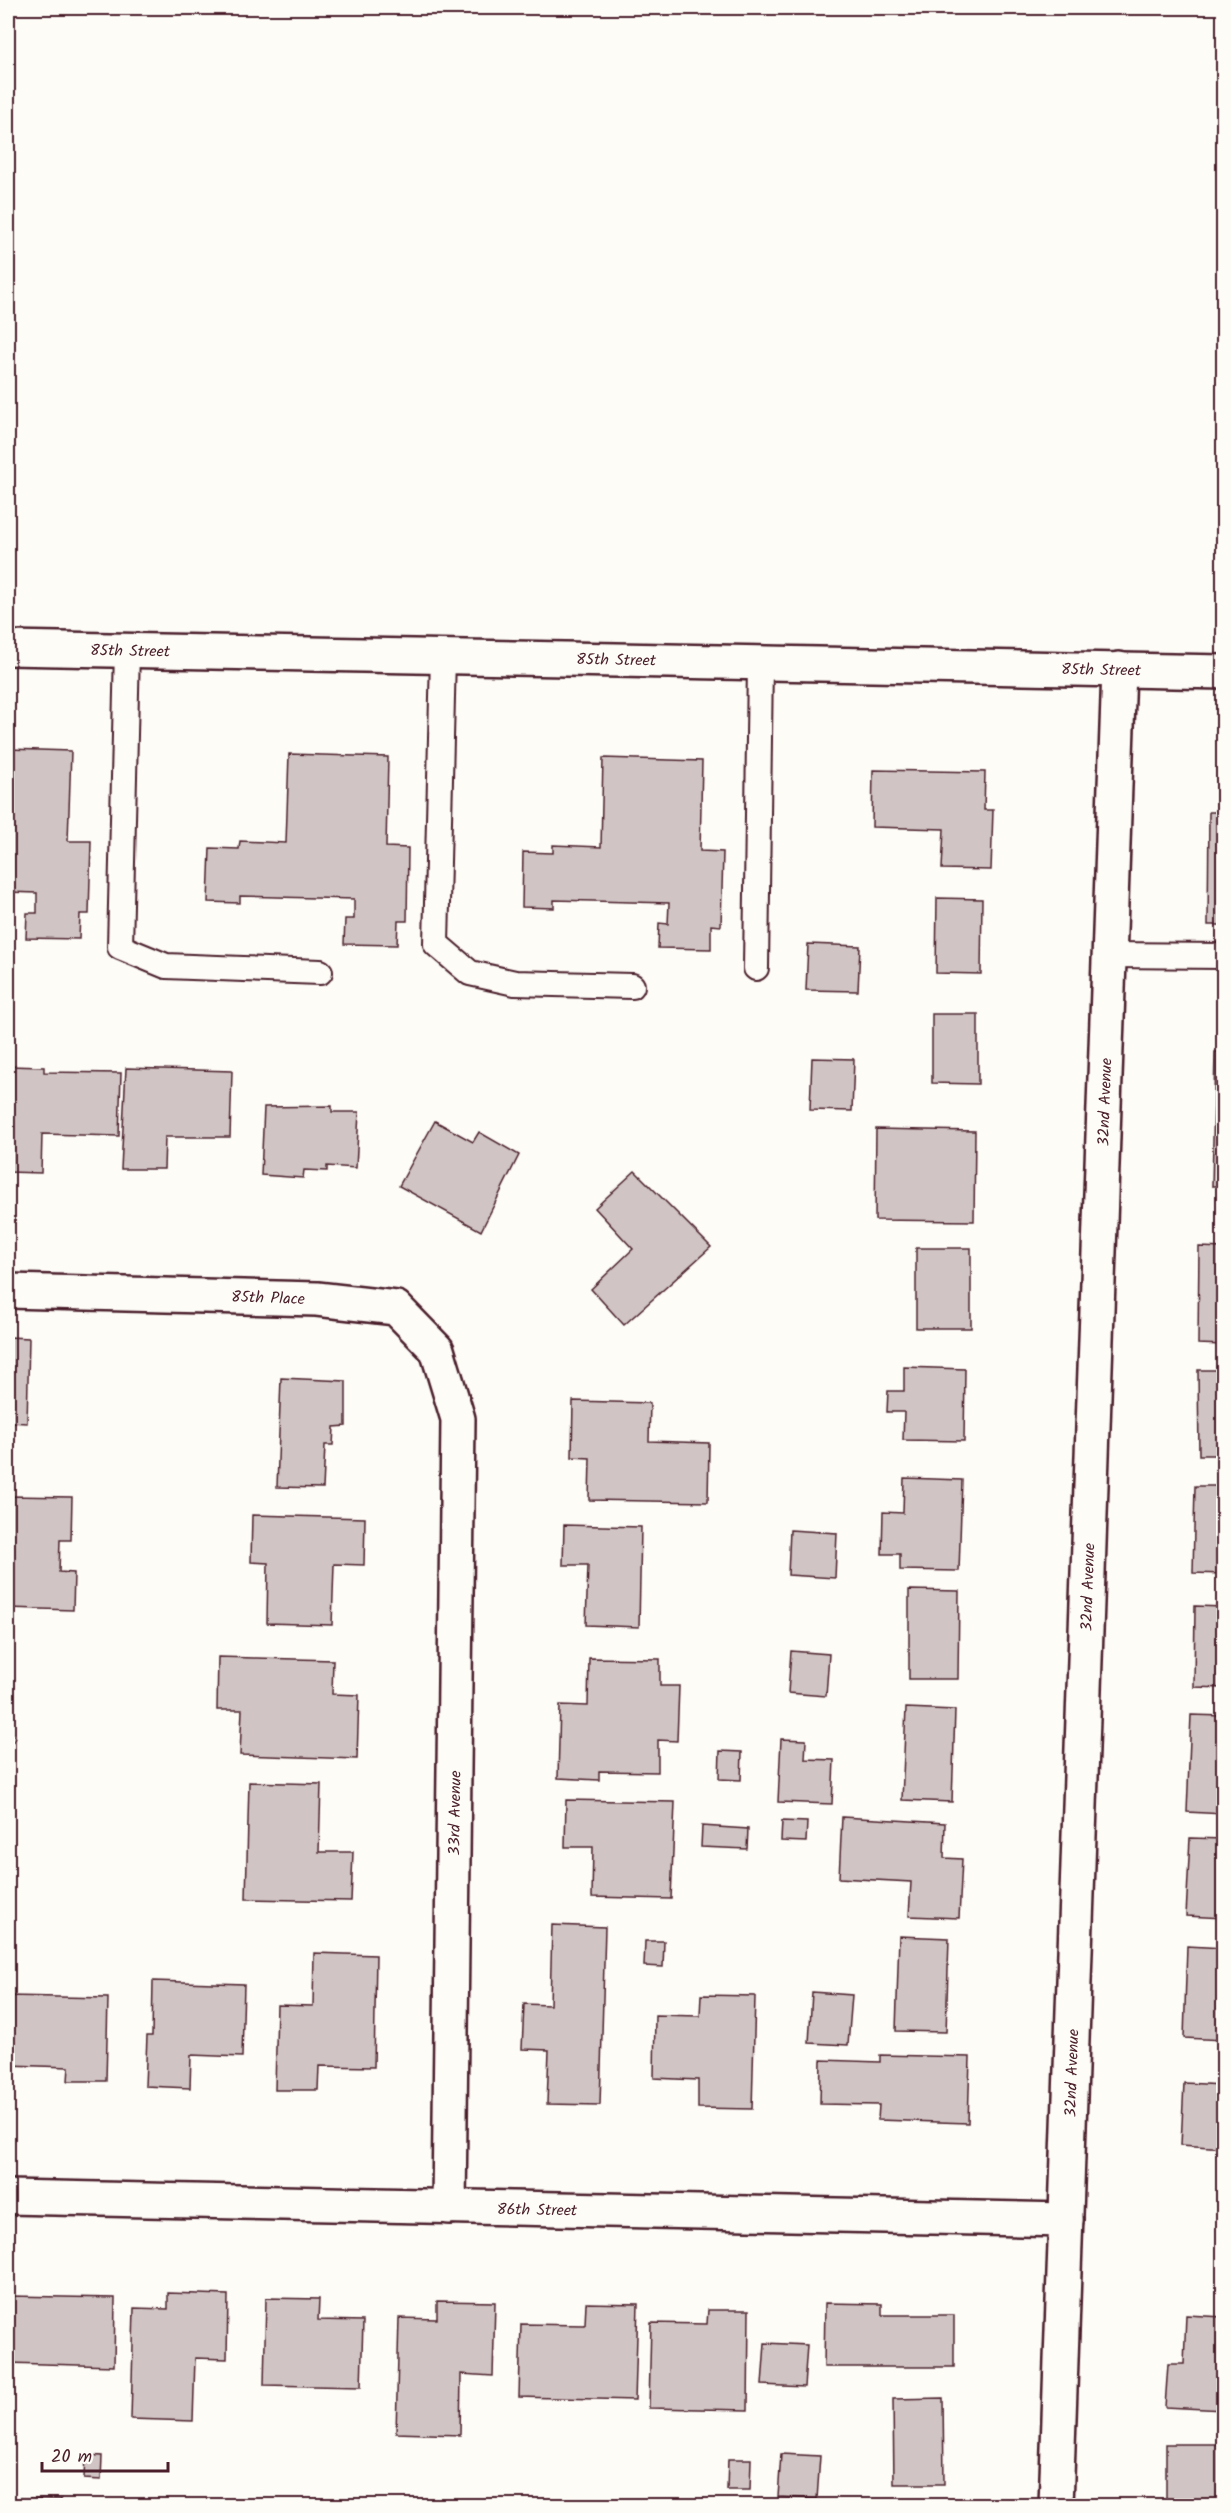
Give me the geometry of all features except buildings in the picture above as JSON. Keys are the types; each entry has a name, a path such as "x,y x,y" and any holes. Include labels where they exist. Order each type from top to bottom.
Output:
{"street":[{"name":"85th Street","path":"8,648 1224,672"},
{"name":"32nd Avenue","path":"1056,2505 1119,669"},
{"name":"85th Place","path":"8,1290 316,1299 396,1308 437,1350 458,1419"},
{"name":"33rd Avenue","path":"450,2207 458,1419"},
{"name":"86th Street","path":"8,2197 1066,2220"}],"lane":[{"path":"128,650 120,947 166,966 320,972"},
{"path":"443,656 436,944 470,973 515,983 632,986"},
{"path":"756,968 760,662"},
{"path":"1109,955 1224,956"}]}
